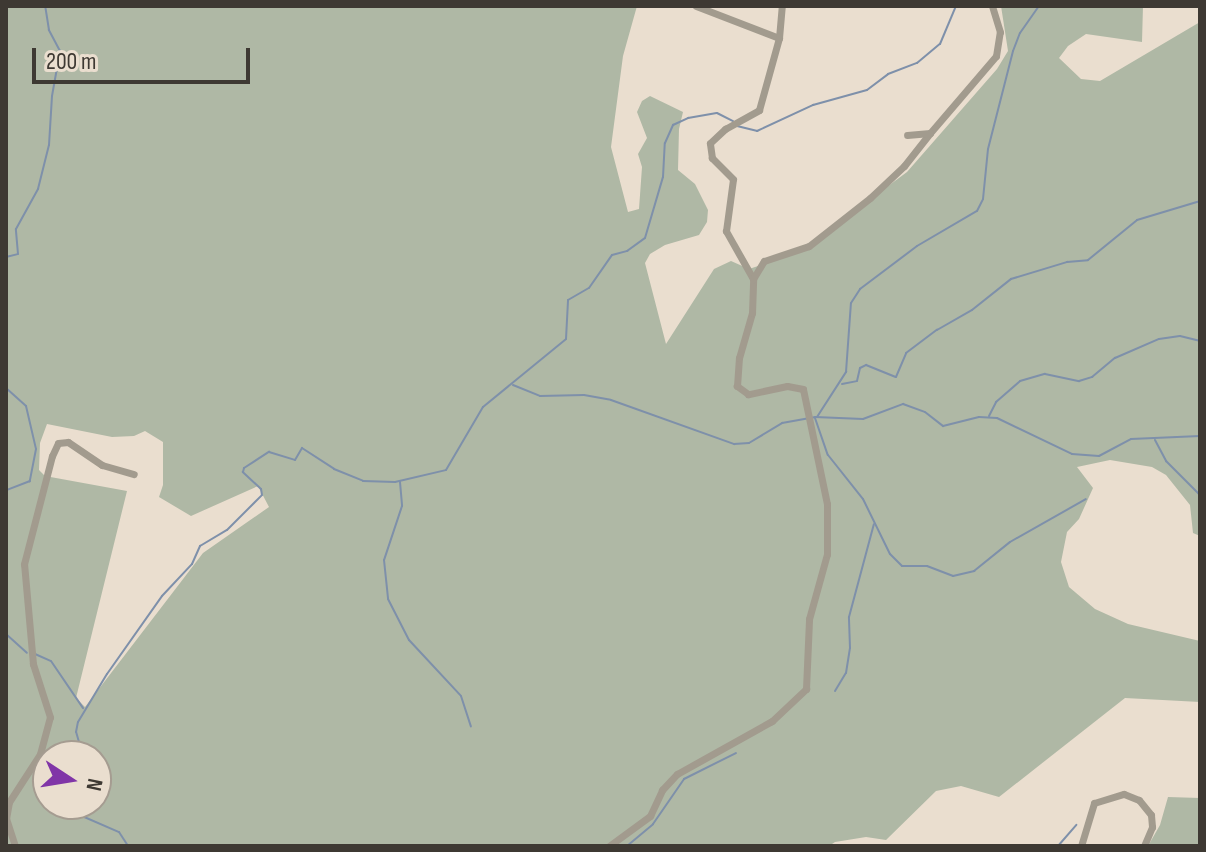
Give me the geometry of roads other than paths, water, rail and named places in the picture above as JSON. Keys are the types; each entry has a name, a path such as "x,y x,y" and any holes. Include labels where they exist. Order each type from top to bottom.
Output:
{"street":[{"path":"696,6 779,38"},
{"path":"609,846 650,816 667,782 772,721 802,694 808,683 809,619 827,554 827,504 803,389 787,386 748,394 737,386 739,358 752,313 753,279 751,269 726,231 733,179 712,158 710,143 725,129 759,110 779,38 782,6"},
{"path":"753,279 764,261 809,246 870,198 904,166 996,56 1000,32 992,6"},
{"path":"907,135 930,133"},
{"path":"15,846 6,819 9,802 40,754 50,717 33,664 24,564 52,456 58,443 68,442 102,465 134,474"},
{"path":"1081,846 1094,803 1124,794 1139,800 1151,815 1152,827 1144,846"}],"waterway":[{"path":"6,257 18,254 16,229 38,189 49,145 52,96 60,51 49,30 45,6"},
{"path":"737,126 757,131 813,105 867,90 888,74 917,63 940,44 956,6"},
{"path":"817,417 846,372 851,303 860,289 917,246 977,211 983,199 988,149 1013,51 1020,33 1039,6"},
{"path":"78,740 78,722 107,674 162,596 192,564 200,546 227,530 262,495 261,489 243,472 244,468 269,452 295,460 302,448 334,469 363,481 395,482 446,470 483,407 566,339 568,300 589,288 612,255 627,251 645,238 663,177 665,143 673,125 688,118 717,113 733,121"},
{"path":"842,384 857,381 860,368 866,365 896,377 906,353 972,310 1011,279 1067,262 1088,260 1137,220 1200,201"},
{"path":"989,416 996,402 1020,381 1045,374 1079,381 1092,377 1115,358 1159,339 1180,336 1200,341"},
{"path":"513,385 540,396 584,395 611,400 734,444 749,443 782,423 815,417 863,419 903,404 925,412 943,426 979,417 997,418 1072,454 1099,456 1131,439 1200,436"},
{"path":"6,388 26,406 36,449 30,481 6,490"},
{"path":"815,418 828,455 863,499 890,554 902,566 927,566 953,576 974,571 1010,542 1086,499"},
{"path":"1155,440 1166,461 1200,495"},
{"path":"400,482 402,506 384,560 388,599 409,640 461,696 471,726"},
{"path":"835,691 846,673 850,648 849,617 874,524"},
{"path":"6,634 27,653"},
{"path":"35,654 51,661 83,708"},
{"path":"627,846 653,824 684,779 736,753"},
{"path":"91,820 119,832 128,846"},
{"path":"1058,846 1076,825"}]}
